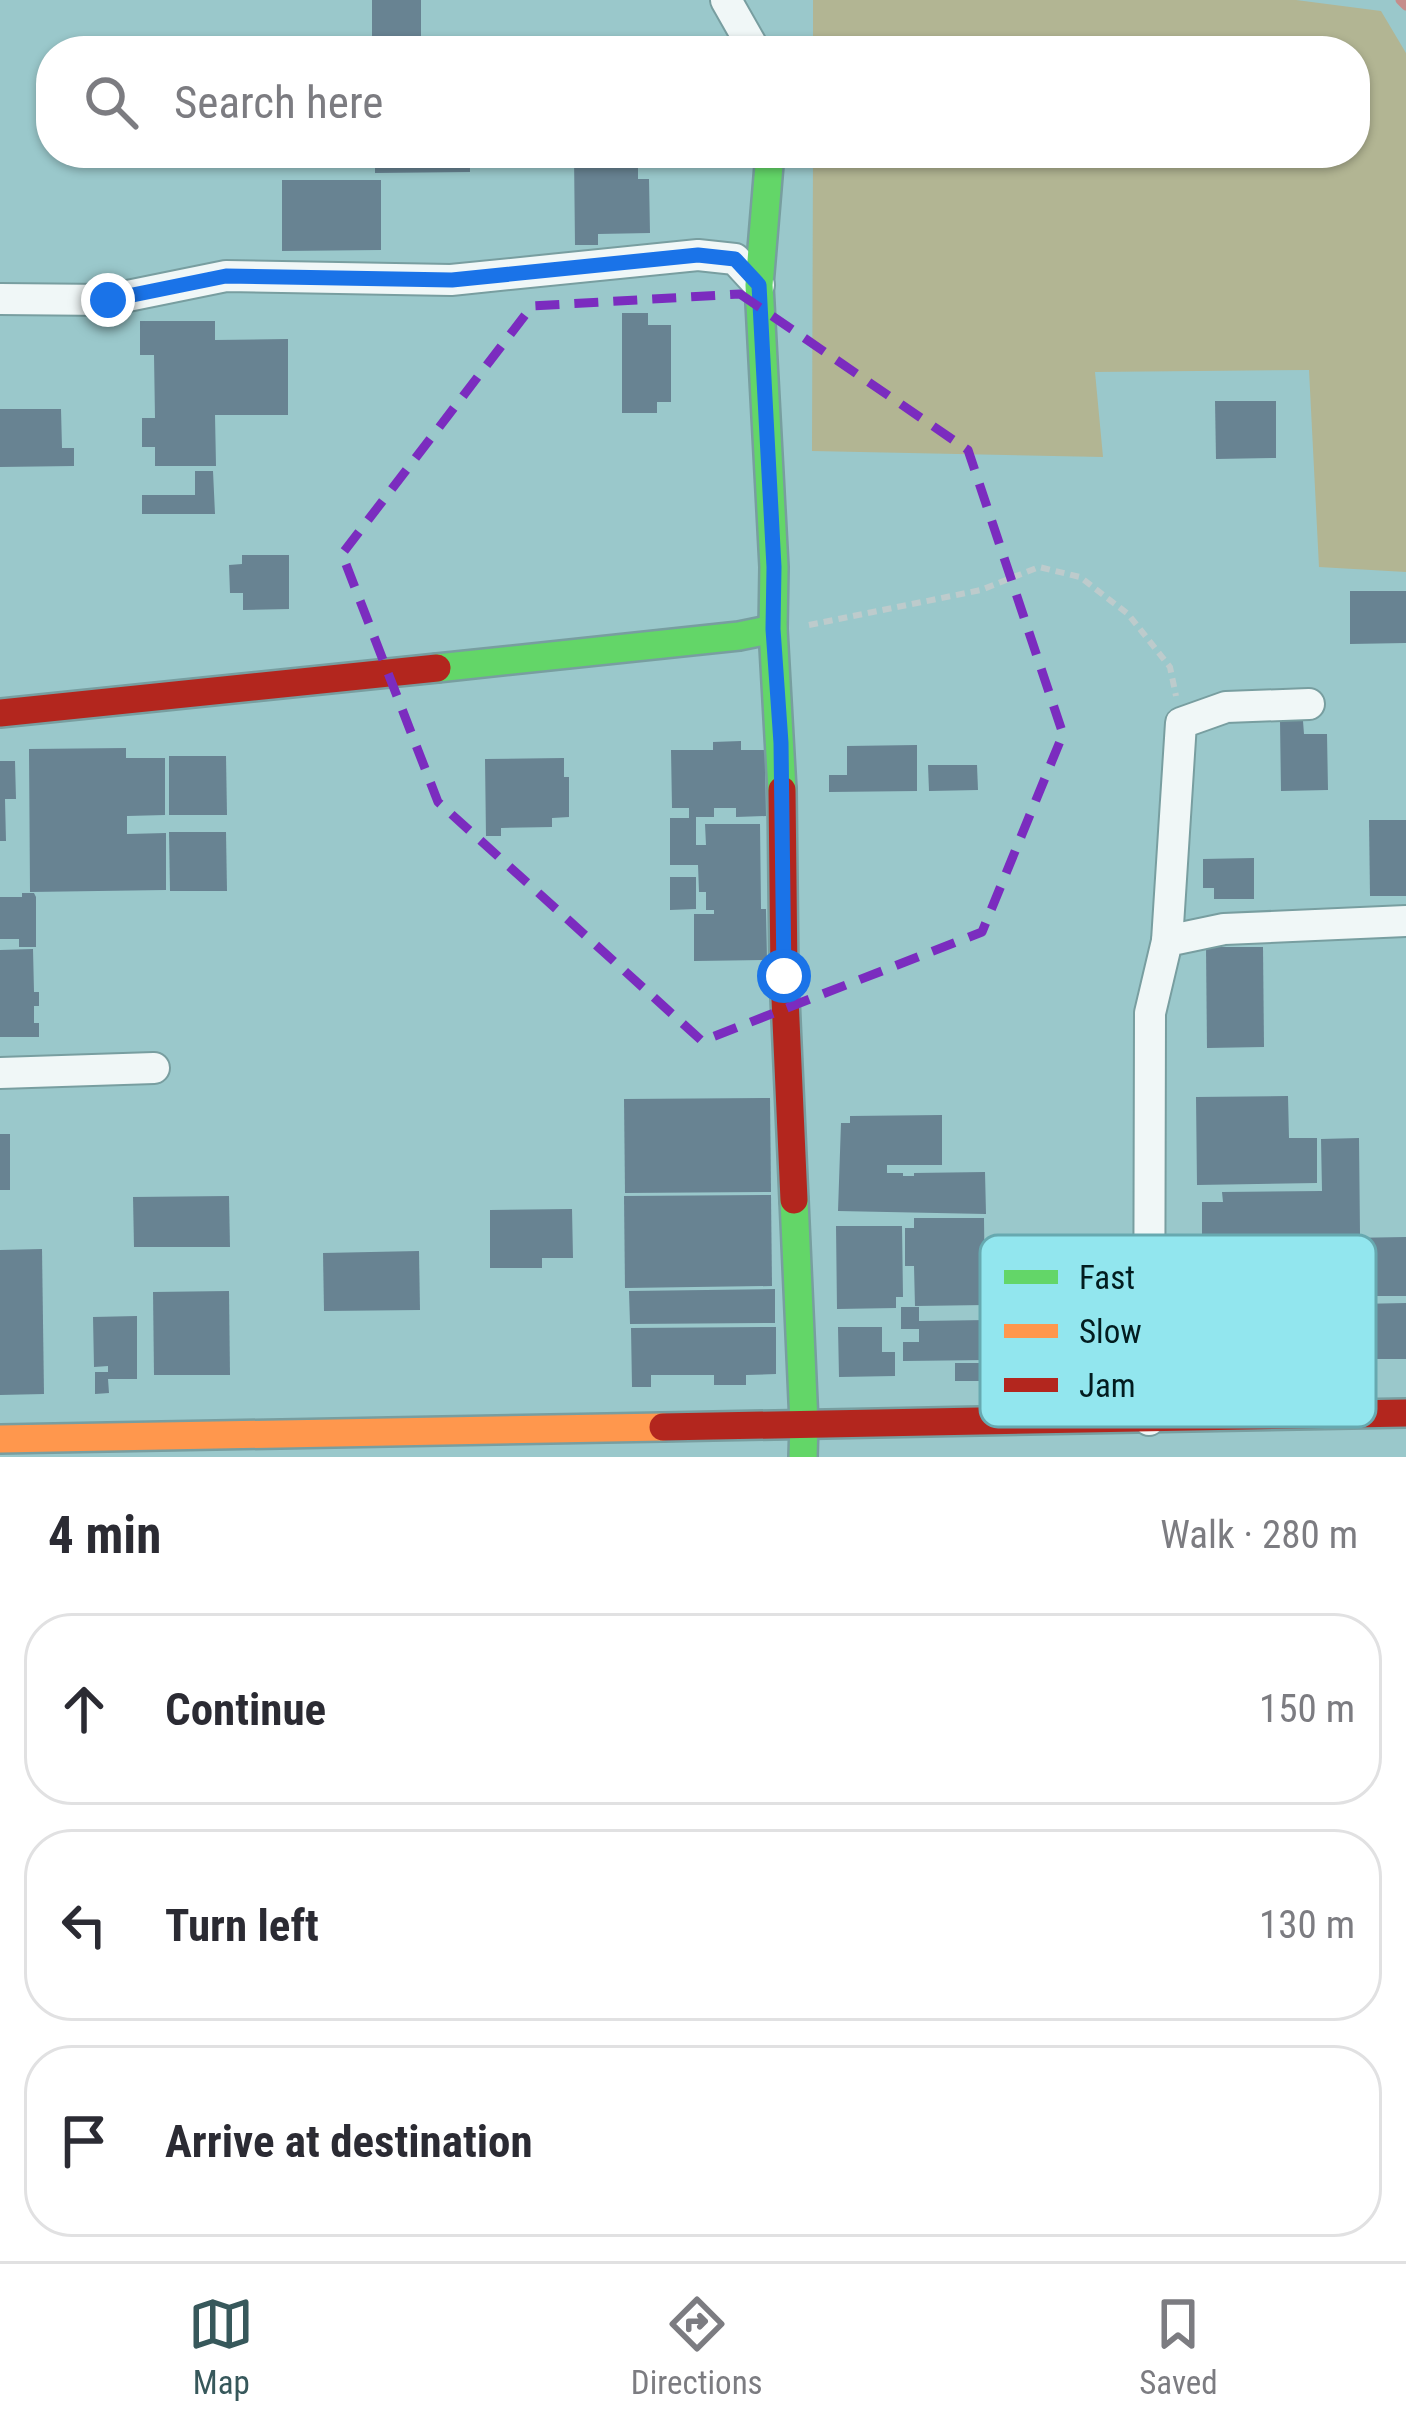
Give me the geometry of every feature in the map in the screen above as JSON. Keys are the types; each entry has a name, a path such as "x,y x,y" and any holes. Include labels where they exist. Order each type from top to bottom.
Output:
{"street":[{"path":"726,0 746,36"},
{"path":"769,168 759,285 781,743 784,976 803,1457"},
{"path":"0,299 108,300 226,276 452,280 698,255 735,259 759,285"},
{"path":"0,713 715,639 773,629"},
{"path":"1149,1235 1150,1013 1167,941 1181,723 1226,707 1309,704"},
{"path":"1167,941 1224,929 1406,921"},
{"path":"0,1073 154,1068"},
{"path":"1376,1414 1406,1413"},
{"path":"0,1439 980,1421"}],"path":[{"path":"773,629 981,590 1040,567 1080,578 1128,614 1170,667 1181,723"}],"highlighted area":[{"path":"740,294 968,450 1063,734 982,932 702,1041 438,802 342,554 532,306"}],"green space":[{"path":"813,0 1296,0 1381,11 1406,53 1406,572 1319,567 1309,370 1095,372 1103,457 812,451 813,168 1370,168 1370,36 813,36"}],"building":[{"path":"372,0 421,0 421,36 372,36"},
{"path":"375,168 470,168 470,172 375,173"},
{"path":"574,168 638,168 638,179 649,179 650,233 598,234 598,245 575,245"},
{"path":"282,180 381,180 381,250 282,251"},
{"path":"622,313 648,313 648,325 671,325 671,402 657,402 657,413 622,413"},
{"path":"140,321 215,321 215,340 288,339 288,415 215,415 216,466 155,466 155,447 142,447 142,418 155,418 154,355 140,355"},
{"path":"1215,401 1276,401 1276,458 1216,459"},
{"path":"0,409 61,409 62,448 74,448 74,466 0,467"},
{"path":"195,471 213,471 215,514 142,514 142,495 195,495"},
{"path":"242,555 289,555 289,609 243,610 243,593 230,593 229,565 242,564"},
{"path":"1350,591 1406,591 1406,643 1350,644"},
{"path":"1280,721 1303,721 1304,734 1327,734 1328,790 1281,791"},
{"path":"741,741 741,750 765,750 766,816 736,817 736,808 714,808 714,817 696,817 696,845 706,845 705,824 760,824 767,960 694,961 694,914 714,914 714,910 706,910 706,892 699,892 698,865 670,865 670,818 689,818 689,808 672,808 671,750 713,750 713,742"},
{"path":"917,745 917,791 829,792 829,775 847,775 847,746"},
{"path":"126,748 126,758 165,758 165,815 127,816 127,834 166,833 166,890 30,892 29,749"},
{"path":"169,756 226,756 227,815 169,815"},
{"path":"564,758 569,817 552,818 552,827 501,828 501,836 486,836 485,759"},
{"path":"0,761 15,761 16,799 5,799 6,841 0,841"},
{"path":"928,765 977,765 978,790 929,791"},
{"path":"1369,820 1406,820 1406,896 1370,896"},
{"path":"169,832 226,832 227,891 170,891"},
{"path":"1254,858 1254,899 1214,899 1214,888 1203,888 1203,859"},
{"path":"670,877 696,877 696,909 670,910"},
{"path":"22,893 36,897 36,947 19,947 19,939 0,939 0,897 22,897"},
{"path":"1206,947 1263,947 1264,1047 1207,1048"},
{"path":"33,949 34,992 39,992 34,1023 39,1023 39,1037 0,1037 0,950"},
{"path":"1288,1096 1289,1138 1317,1138 1317,1183 1197,1185 1196,1097"},
{"path":"770,1098 771,1192 625,1193 624,1099"},
{"path":"942,1115 942,1165 887,1165 887,1173 985,1172 986,1214 838,1211 841,1123 850,1123 850,1116"},
{"path":"0,1134 10,1134 10,1190 0,1190"},
{"path":"1359,1138 1360,1234 1202,1235 1202,1202 1223,1202 1222,1192 1322,1191 1321,1139"},
{"path":"771,1195 772,1286 625,1288 624,1196"},
{"path":"229,1196 230,1247 134,1247 133,1197"},
{"path":"572,1209 573,1258 542,1258 542,1268 490,1268 490,1210"},
{"path":"914,1218 984,1218 980,1305 915,1306 914,1266 905,1266 905,1228 914,1228"},
{"path":"836,1226 902,1226 903,1297 896,1297 896,1308 837,1309"},
{"path":"1406,1237 1406,1296 1376,1296 1376,1238"},
{"path":"42,1249 44,1394 0,1395 0,1250"},
{"path":"419,1251 420,1310 324,1311 323,1253"},
{"path":"775,1289 775,1323 630,1324 629,1291"},
{"path":"229,1291 230,1375 154,1375 153,1292"},
{"path":"1406,1303 1406,1359 1376,1359 1376,1304"},
{"path":"901,1307 919,1307 919,1321 980,1320 980,1360 903,1361 903,1342 919,1342 919,1329 901,1329"},
{"path":"137,1316 137,1379 108,1379 109,1393 95,1394 95,1372 108,1372 108,1366 94,1367 93,1317"},
{"path":"776,1327 776,1374 746,1375 746,1385 714,1385 714,1375 651,1375 651,1387 632,1387 631,1328"},
{"path":"838,1327 882,1327 882,1352 895,1352 895,1376 839,1377"},
{"path":"955,1363 980,1363 980,1381 955,1381"}],"waterway":[{"path":"1400,0 1406,6"}],"traffic: fast":[{"path":"769,168 759,285 782,790"},
{"path":"437,668 773,629"},
{"path":"794,1200 803,1457"}],"traffic: slow":[{"path":"0,1439 663,1427"}],"traffic: jam":[{"path":"0,713 437,668"},
{"path":"782,790 794,1200"},
{"path":"1376,1414 1406,1413"},
{"path":"663,1427 980,1421"}],"route":[{"path":"108,300 226,276 452,280 698,255 735,259 759,285 781,743 784,976"}]}
